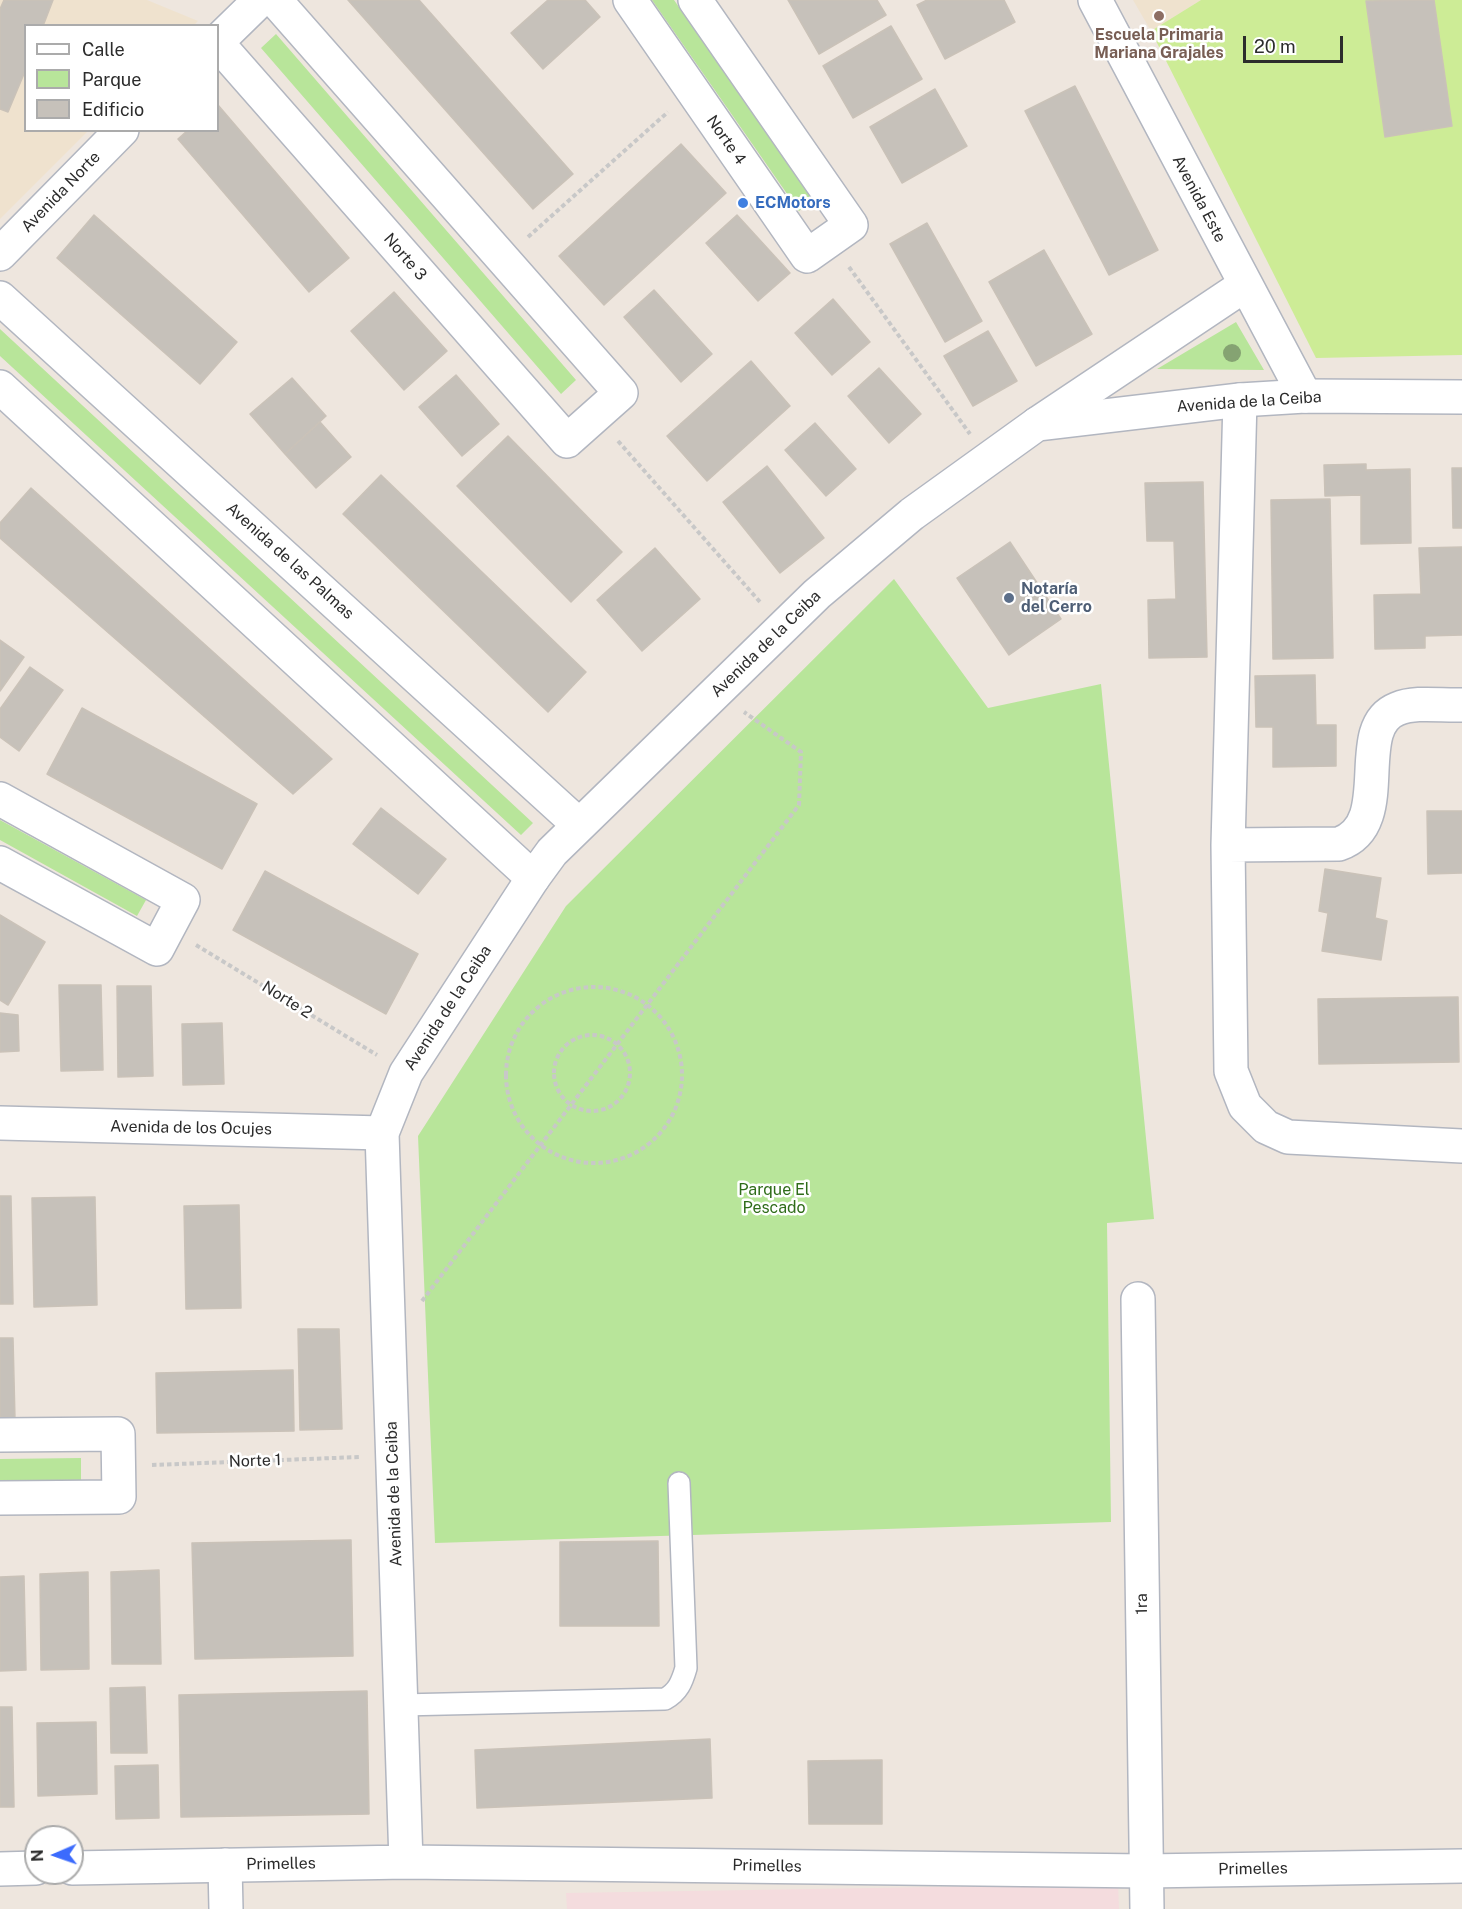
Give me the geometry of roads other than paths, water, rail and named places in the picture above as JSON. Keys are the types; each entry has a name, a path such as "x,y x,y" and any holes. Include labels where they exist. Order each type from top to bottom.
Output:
{"street":[{"path":"219,41 260,0"},
{"name":"Norte 3","path":"219,43 567,441 621,393 275,0"},
{"name":"Norte 4","path":"630,0 807,256 851,225 696,0"},
{"name":"Avenida Este","path":"1095,0 1305,396"},
{"name":"Avenida Norte","path":"0,254 120,132"},
{"name":"Avenida de la Ceiba","path":"406,1862 382,1133 405,1073 532,878 552,852 817,594 912,514 988,459 1245,285"},
{"name":"Avenida de las Palmas","path":"0,298 579,825"},
{"path":"0,387 532,878"},
{"name":"Avenida de la Ceiba","path":"1037,424 1240,400 1305,396 1462,397"},
{"path":"1240,400 1228,845 1231,1071 1245,1106 1266,1127 1288,1137 1462,1146"},
{"path":"1228,845 1339,844 1350,840 1365,819 1372,788 1376,730 1384,716 1408,705 1462,705"},
{"path":"0,799 183,900 157,949 0,862"},
{"name":"Avenida de los Ocujes","path":"0,1123 382,1133"},
{"name":"1ra","path":"1138,1299 1147,1909"},
{"path":"0,1435 118,1434 118,1497 0,1498"},
{"name":"Primelles","path":"84,1868 406,1862 1146,1870 1462,1866"},
{"path":"225,1865 225,1909"},
{"path":"0,1869 24,1868"}],"lane":[{"path":"401,1705 665,1699 673,1695 683,1681 686,1668 679,1483"}],"place":[{"name":"Escuela Primaria Mariana Grajales","path":"1159,16"},
{"name":"ECMotors","path":"743,203"},
{"name":"Notaría del Cerro","path":"1009,598"}],"park label":[{"name":"Parque El Pescado","path":"774,1199"}]}
